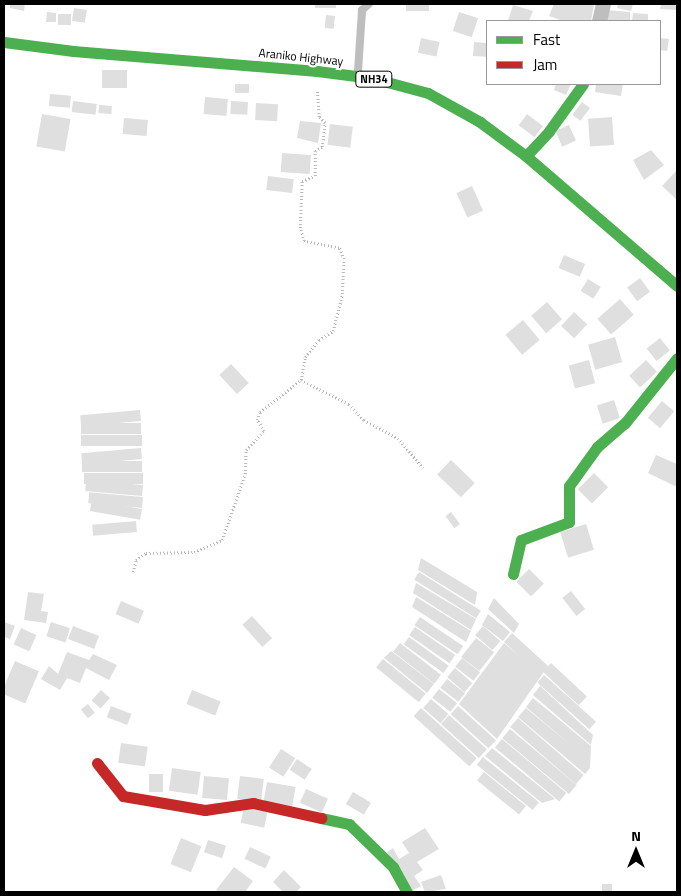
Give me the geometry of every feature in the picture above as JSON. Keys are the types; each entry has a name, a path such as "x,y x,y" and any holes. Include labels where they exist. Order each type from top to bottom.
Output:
{"main road":[{"name":"Araniko Highway","path":"4,42 73,51 317,71 357,77 428,93 480,122 526,156 677,286"},
{"path":"526,156 549,131 582,85"},
{"path":"513,574 521,540 569,522 569,486 597,447 625,423 677,358"},
{"path":"96,762 123,796 205,810 253,804 349,824 392,867 407,892"}],"street":[{"path":"599,20 603,4"}],"lane":[{"path":"357,77 362,10 369,4"}],"path":[{"path":"133,572 136,560 146,553 194,552 222,540 246,474 246,450 264,431 257,420 260,412 301,380 305,357 319,340 333,331 342,294 344,259 339,248 304,241 300,228 302,181 315,176 315,151 322,147 326,123 319,117 317,71"},
{"path":"301,380 349,404 364,420 398,438 423,468"}],"building":[{"path":"10,4 25,4 24,11 10,8"},
{"path":"315,4 336,4 336,8 315,8"},
{"path":"406,4 429,4 429,11 406,11"},
{"path":"554,4 594,4 591,20 560,20 549,16"},
{"path":"618,4 633,4 631,11 617,8"},
{"path":"661,4 677,4 677,10 660,9"},
{"path":"513,5 533,11 529,20 508,20"},
{"path":"74,8 87,10 85,23 72,21"},
{"path":"606,10 630,12 630,20 605,20"},
{"path":"47,12 56,13 56,22 46,22"},
{"path":"459,12 478,18 472,37 453,31"},
{"path":"633,13 648,14 648,20 632,20"},
{"path":"58,14 71,14 71,25 58,25"},
{"path":"326,15 335,16 334,29 325,28"},
{"path":"421,38 440,42 436,57 418,53"},
{"path":"661,38 669,39 667,51 661,50"},
{"path":"474,42 486,43 486,57 473,56"},
{"path":"102,70 127,70 127,88 102,88"},
{"path":"235,84 249,84 249,93 235,93"},
{"path":"556,85 571,85 566,95 554,90"},
{"path":"596,85 623,85 621,96 595,92"},
{"path":"50,94 71,96 70,108 49,106"},
{"path":"205,97 228,99 226,116 204,114"},
{"path":"73,101 97,104 95,115 72,112"},
{"path":"231,101 248,102 247,115 230,114"},
{"path":"582,102 590,108 580,121 572,115"},
{"path":"256,103 278,104 277,121 255,120"},
{"path":"99,105 112,106 111,114 98,113"},
{"path":"42,114 71,119 65,152 36,146"},
{"path":"527,114 543,126 535,137 519,125"},
{"path":"612,117 614,145 590,147 588,119"},
{"path":"124,118 148,120 147,136 123,134"},
{"path":"300,121 321,123 318,143 297,138"},
{"path":"330,124 353,127 350,148 327,145"},
{"path":"569,125 576,141 562,147 555,131"},
{"path":"651,150 664,165 644,180 633,160"},
{"path":"282,153 311,155 310,174 281,172"},
{"path":"677,170 677,200 662,186"},
{"path":"268,176 294,179 292,193 266,190"},
{"path":"472,186 483,211 467,218 456,193"},
{"path":"564,255 585,264 580,277 559,268"},
{"path":"640,278 650,292 637,301 627,287"},
{"path":"588,279 601,287 593,299 581,291"},
{"path":"620,299 634,315 611,335 597,319"},
{"path":"547,302 562,319 546,333 531,316"},
{"path":"574,312 587,324 574,338 561,326"},
{"path":"523,320 540,340 522,355 505,335"},
{"path":"615,337 622,362 595,370 588,345"},
{"path":"660,338 670,351 656,361 647,348"},
{"path":"589,360 595,383 575,389 569,365"},
{"path":"646,360 657,372 640,387 629,376"},
{"path":"231,364 249,383 237,394 219,375"},
{"path":"614,400 620,418 603,424 597,406"},
{"path":"662,401 674,411 660,428 648,418"},
{"path":"140,410 141,421 81,426 80,415"},
{"path":"81,423 141,423 141,434 81,434"},
{"path":"81,435 142,435 142,446 81,446"},
{"path":"141,448 142,459 82,464 81,453"},
{"path":"656,455 677,464 677,487 648,473"},
{"path":"451,460 475,483 461,497 437,474"},
{"path":"82,461 142,461 142,472 82,472"},
{"path":"84,473 143,473 143,484 84,484"},
{"path":"594,473 608,487 592,503 578,489"},
{"path":"86,480 143,485 142,496 85,491"},
{"path":"89,492 143,497 142,508 88,503"},
{"path":"92,500 142,509 140,520 90,511"},
{"path":"451,512 460,524 454,528 445,516"},
{"path":"136,521 137,532 93,536 92,525"},
{"path":"586,524 594,550 568,558 560,532"},
{"path":"421,558 477,592 475,605 418,570"},
{"path":"529,569 544,584 531,597 516,582"},
{"path":"419,572 481,611 476,618 414,580"},
{"path":"416,583 476,619 471,630 413,593"},
{"path":"571,591 585,609 576,616 562,598"},
{"path":"28,592 44,594 41,611 48,612 46,623 24,620"},
{"path":"416,597 471,631 466,642 412,607"},
{"path":"494,598 519,624 514,633 488,609"},
{"path":"121,601 144,611 139,624 116,614"},
{"path":"488,614 510,632 503,641 482,625"},
{"path":"252,616 272,638 262,647 242,625"},
{"path":"420,617 463,646 458,654 414,625"},
{"path":"4,622 15,626 10,639 4,637"},
{"path":"51,622 70,628 65,642 46,636"},
{"path":"73,626 99,636 94,649 68,639"},
{"path":"483,626 500,641 492,650 475,635"},
{"path":"415,627 455,655 449,663 409,635"},
{"path":"21,628 37,635 29,651 14,644"},
{"path":"512,633 548,666 497,739 459,704 504,643 519,656 504,642"},
{"path":"409,637 449,666 443,673 404,644"},
{"path":"476,638 494,652 479,671 461,657"},
{"path":"400,643 441,675 434,684 393,652"},
{"path":"391,651 434,684 427,693 384,658"},
{"path":"67,652 89,660 93,654 117,665 109,680 86,668 80,683 67,678 60,690 41,679 49,666 58,674"},
{"path":"462,658 480,672 473,681 455,667"},
{"path":"383,659 426,694 419,702 376,668"},
{"path":"15,661 39,671 25,703 4,694 4,687"},
{"path":"551,663 587,696 579,705 543,672"},
{"path":"455,668 472,683 464,692 447,677"},
{"path":"544,675 596,722 589,729 537,682"},
{"path":"447,679 465,693 458,702 440,688"},
{"path":"540,686 593,735 591,745 533,695"},
{"path":"439,689 457,703 450,712 432,698"},
{"path":"101,690 110,698 101,708 92,700"},
{"path":"192,690 221,702 215,716 186,704"},
{"path":"533,698 591,746 590,768 585,774 518,717 526,708 572,746 526,707"},
{"path":"431,699 448,714 440,723 423,708"},
{"path":"88,704 95,713 88,718 81,710"},
{"path":"111,706 132,714 127,725 107,717"},
{"path":"458,706 496,740 489,748 451,714"},
{"path":"421,708 477,758 469,766 414,716"},
{"path":"449,715 487,749 479,758 441,724"},
{"path":"518,718 584,775 576,784 510,727"},
{"path":"510,729 577,785 569,794 502,738"},
{"path":"502,739 566,793 559,801 495,747"},
{"path":"121,743 148,747 145,767 118,763"},
{"path":"492,748 555,799 542,803 485,756"},
{"path":"281,749 295,758 283,777 269,767"},
{"path":"483,757 539,802 533,810 477,765"},
{"path":"297,759 312,769 305,780 290,770"},
{"path":"172,768 201,772 198,795 169,791"},
{"path":"484,772 526,806 519,815 477,781"},
{"path":"149,774 163,774 163,792 149,792"},
{"path":"204,776 229,778 227,800 202,798"},
{"path":"240,776 264,779 261,802 237,799"},
{"path":"267,782 296,787 292,807 264,802"},
{"path":"306,789 328,799 322,812 300,803"},
{"path":"353,792 371,803 364,815 346,804"},
{"path":"244,807 267,812 264,828 241,823"},
{"path":"425,828 439,849 417,862 423,870 414,876 421,886 410,892 387,852 393,848 399,859 409,853 402,842"},
{"path":"181,838 201,846 191,872 171,864"},
{"path":"208,840 226,846 222,858 204,852"},
{"path":"250,847 271,857 265,869 245,859"},
{"path":"234,867 253,881 245,892 219,892 216,890"},
{"path":"284,870 301,887 296,892 283,892 273,882"},
{"path":"441,875 446,889 425,892 421,882"},
{"path":"602,884 612,884 612,892 602,892"}],"traffic: fast":[{"path":"4,42 73,51 317,71 372,78 428,93 480,122 526,156 677,286"},
{"path":"526,156 549,131 582,85"},
{"path":"513,574 521,540 569,522 569,486 597,447 625,423 677,358"},
{"path":"321,818 349,824 393,867 407,892"}],"traffic: jam":[{"path":"97,763 123,796 205,810 253,803 321,818"}]}
